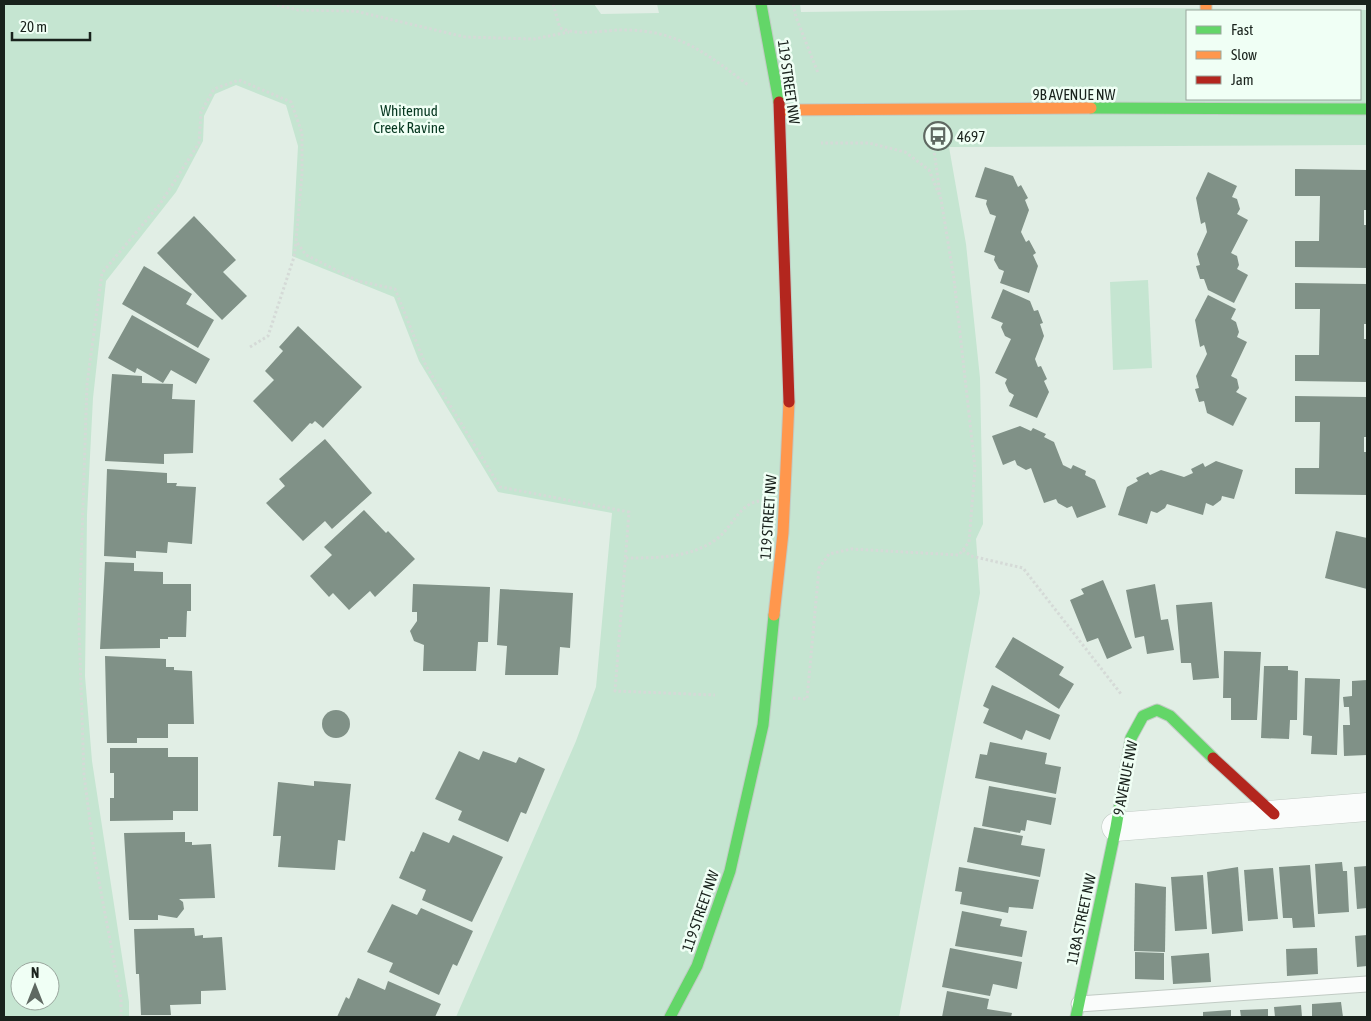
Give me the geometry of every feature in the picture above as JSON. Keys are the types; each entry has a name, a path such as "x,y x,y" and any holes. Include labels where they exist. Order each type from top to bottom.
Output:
{"street":[{"name":"119 STREET NW","path":"670,1017 697,966 730,870 767,697 785,498 790,386 780,110 761,4"},
{"name":"9B AVENUE NW","path":"780,110 1206,104 1367,109"},
{"name":"9 AVENUE NW","path":"1274,814 1237,782 1170,716 1158,710 1143,716 1132,738 1116,827 1367,807"},
{"name":"118A STREET NW","path":"1078,1011 1116,827"}],"lane":[{"path":"1078,1011 1367,984"}],"path":[{"path":"272,4 298,10 355,11 466,37 534,39 569,32 597,33 630,30 684,40 709,54 780,110"},
{"path":"553,4 560,28 569,32"},
{"path":"793,4 796,17 818,73"},
{"path":"121,1017 121,999 95,860 84,775 79,626 86,384 102,272 160,204 199,143 201,112 214,89 239,80 290,102 302,133 302,174 294,257 268,336 250,347"},
{"path":"821,143 869,143 905,152 929,170 941,199"},
{"path":"787,698 807,699 820,568 829,554 851,549 959,555 969,542 974,468 954,278 933,143"},
{"path":"296,241 306,255 358,281 395,289 426,366 500,486 629,512 615,691 715,695"},
{"path":"626,558 653,558 683,554 719,537 744,508 755,502 785,498"},
{"path":"963,550 971,556 1023,568 1121,694"}],"green space":[{"name":"Whitemud Creek Ravine","path":"4,4 594,4 601,14 659,13 657,4 800,4 801,12 1146,8 1367,10 1367,145 949,147 966,244 980,378 983,524 976,539 980,593 899,1017 456,1017 576,741 596,687 612,513 498,492 419,361 394,297 292,256 298,146 286,105 236,85 215,94 204,116 203,141 176,192 106,281 93,398 87,515 85,676 92,761 129,1002 129,1017 4,1017"},
{"path":"1148,280 1152,368 1113,370 1110,282"}],"building":[{"path":"985,167 1013,176 1018,187 1021,185 1028,198 1025,200 1029,210 1021,232 1026,242 1029,240 1036,253 1033,255 1038,266 1029,293 1000,283 1004,271 999,269 994,260 995,256 984,252 996,216 990,214 986,204 987,200 975,197"},
{"path":"1295,169 1367,170 1367,210 1364,210 1364,225 1367,225 1367,268 1295,267 1295,241 1319,241 1320,196 1295,196"},
{"path":"1208,172 1237,186 1232,197 1237,199 1240,209 1237,214 1248,220 1231,253 1237,256 1239,265 1237,269 1248,275 1234,303 1208,290 1204,279 1200,279 1196,266 1200,265 1197,254 1207,232 1205,222 1201,224 1196,198"},
{"path":"194,216 236,260 223,272 247,296 222,320 157,253"},
{"path":"144,266 192,294 186,304 214,320 198,348 122,304"},
{"path":"1295,283 1367,284 1367,324 1364,324 1364,339 1367,339 1367,382 1295,381 1295,355 1319,355 1320,309 1295,309"},
{"path":"1003,289 1030,301 1034,311 1038,310 1043,323 1040,324 1044,336 1035,359 1038,367 1041,366 1047,379 1044,381 1049,392 1037,418 1009,406 1014,395 1009,392 1005,383 1007,379 995,373 1011,339 1005,336 1001,327 1003,323 991,318"},
{"path":"1208,295 1236,309 1231,319 1236,322 1239,332 1237,337 1247,342 1231,376 1237,379 1239,388 1236,392 1247,398 1233,426 1207,413 1204,401 1199,402 1195,389 1199,388 1196,376 1207,354 1204,345 1200,347 1195,320"},
{"path":"132,315 210,359 196,384 171,370 163,383 137,368 135,373 108,358"},
{"path":"298,326 362,387 323,428 315,421 312,424 310,423 292,442 253,401 274,380 265,371 283,351 279,347"},
{"path":"112,374 142,376 142,383 173,384 172,399 195,400 193,453 164,454 164,464 105,461"},
{"path":"1295,396 1367,397 1367,437 1364,437 1364,452 1367,452 1367,495 1295,494 1295,468 1319,468 1320,422 1295,422"},
{"path":"1020,426 1031,431 1033,428 1046,434 1044,437 1054,442 1063,465 1071,469 1073,465 1086,471 1085,475 1095,480 1106,507 1077,518 1072,506 1067,508 1058,503 1056,499 1044,503 1031,468 1026,470 1017,465 1015,460 1003,465 992,436"},
{"path":"325,439 372,493 332,529 325,521 303,541 266,503 285,486 279,479"},
{"path":"1216,461 1243,470 1234,499 1222,496 1221,500 1213,506 1206,503 1203,515 1167,504 1165,508 1157,513 1151,511 1147,524 1118,515 1127,487 1138,481 1136,478 1148,472 1150,475 1161,470 1184,477 1193,473 1191,469 1203,463 1205,467"},
{"path":"107,469 167,473 167,483 177,483 176,486 196,487 192,544 168,542 167,553 136,551 136,558 104,556"},
{"path":"364,510 415,559 375,597 370,591 349,610 333,593 329,597 310,576 332,555 324,547"},
{"path":"1336,531 1367,538 1367,589 1325,578"},
{"path":"105,562 134,563 134,571 163,572 163,584 191,584 191,611 187,611 186,637 160,639 160,648 100,649"},
{"path":"1103,580 1132,648 1107,659 1098,638 1087,642 1070,600 1084,594 1081,589"},
{"path":"413,584 490,587 488,642 478,642 476,671 423,671 424,645 414,641 410,631 417,621 417,612 412,612"},
{"path":"1155,584 1161,620 1168,619 1174,650 1147,654 1144,636 1135,638 1126,590"},
{"path":"500,589 573,593 570,648 560,647 558,675 505,675 507,646 497,645"},
{"path":"1212,602 1219,678 1193,680 1191,663 1181,663 1176,605"},
{"path":"1013,637 1064,667 1059,675 1074,684 1059,709 995,667"},
{"path":"1224,651 1261,652 1257,720 1231,720 1231,698 1223,698"},
{"path":"105,656 166,659 166,667 174,667 174,670 192,671 194,724 168,724 168,738 137,738 137,743 107,743"},
{"path":"1264,666 1288,666 1288,670 1298,671 1297,720 1290,720 1289,739 1261,738"},
{"path":"1305,678 1340,679 1337,755 1311,754 1312,736 1303,735"},
{"path":"1367,680 1367,755 1344,756 1343,725 1350,725 1349,707 1344,707 1343,697 1352,696 1352,681"},
{"path":"992,685 1060,715 1050,740 1026,730 1022,740 983,723 989,709 983,706"},
{"path":"336,710 346,714 350,724 346,734 336,738 326,734 322,724 326,714"},
{"path":"990,742 1047,753 1045,764 1061,767 1056,794 975,778 980,754 987,755"},
{"path":"110,748 168,748 168,757 198,757 198,811 173,811 173,820 110,821 110,798 114,798 114,773 110,773"},
{"path":"459,751 479,760 483,751 516,763 519,757 545,769 526,814 521,812 508,842 458,820 462,811 435,799"},
{"path":"314,781 351,784 345,841 338,840 335,870 278,867 281,836 273,836 278,782 314,786"},
{"path":"989,786 1056,798 1051,825 1027,820 1025,831 1021,830 1020,833 982,826"},
{"path":"974,827 1023,836 1021,845 1045,849 1040,877 967,862"},
{"path":"185,832 185,842 192,842 192,845 211,844 215,898 179,899 183,902 184,909 177,918 158,915 158,920 129,920 124,833"},
{"path":"423,832 449,843 453,835 503,857 472,922 422,900 426,890 399,878 411,851 414,852"},
{"path":"1342,862 1343,871 1347,871 1349,912 1318,914 1315,864"},
{"path":"1310,865 1315,927 1293,928 1292,918 1283,918 1279,867"},
{"path":"1367,866 1367,908 1357,909 1354,867"},
{"path":"959,867 1039,880 1033,909 1009,907 1008,913 960,904 962,892 955,891"},
{"path":"1238,867 1243,931 1212,934 1207,872"},
{"path":"1273,868 1278,919 1248,921 1244,870"},
{"path":"1203,875 1207,929 1175,931 1171,877"},
{"path":"1135,883 1166,887 1165,952 1134,951"},
{"path":"392,904 417,915 421,908 473,931 457,966 453,964 439,995 389,972 393,963 367,952"},
{"path":"962,911 1002,919 1000,926 1027,931 1022,957 955,946"},
{"path":"194,928 195,936 203,935 203,938 222,937 226,990 201,991 201,1004 170,1005 171,1015 141,1015 139,974 136,974 134,929"},
{"path":"1367,935 1367,966 1357,967 1355,936"},
{"path":"950,948 1022,962 1017,989 993,984 990,996 942,987"},
{"path":"1317,948 1318,974 1287,976 1286,949"},
{"path":"1135,952 1164,953 1164,980 1135,979"},
{"path":"1209,953 1211,982 1173,984 1171,956"},
{"path":"358,978 385,990 388,981 441,1004 435,1017 337,1017 346,997 349,999"},
{"path":"947,991 989,999 987,1009 1012,1013 1011,1017 942,1017"},
{"path":"1341,1002 1343,1017 1312,1017 1312,1004"},
{"path":"1301,1005 1302,1017 1275,1017 1274,1007"},
{"path":"1268,1009 1268,1017 1241,1017 1240,1010"},
{"path":"1231,1010 1231,1017 1203,1017 1203,1012"}],"traffic: fast":[{"path":"761,4 779,102"},
{"path":"1091,108 1367,109"},
{"path":"670,1017 697,966 730,871 763,725 774,615"},
{"path":"1076,1017 1116,827 1131,738 1143,716 1157,710 1170,716 1213,758"}],"traffic: slow":[{"path":"1206,4 1206,10"},
{"path":"780,110 1091,108"},
{"path":"774,615 783,533 789,402"}],"traffic: jam":[{"path":"779,102 789,402"},
{"path":"1213,758 1274,814"}],"place":[{"name":"4697","path":"938,136"}]}
